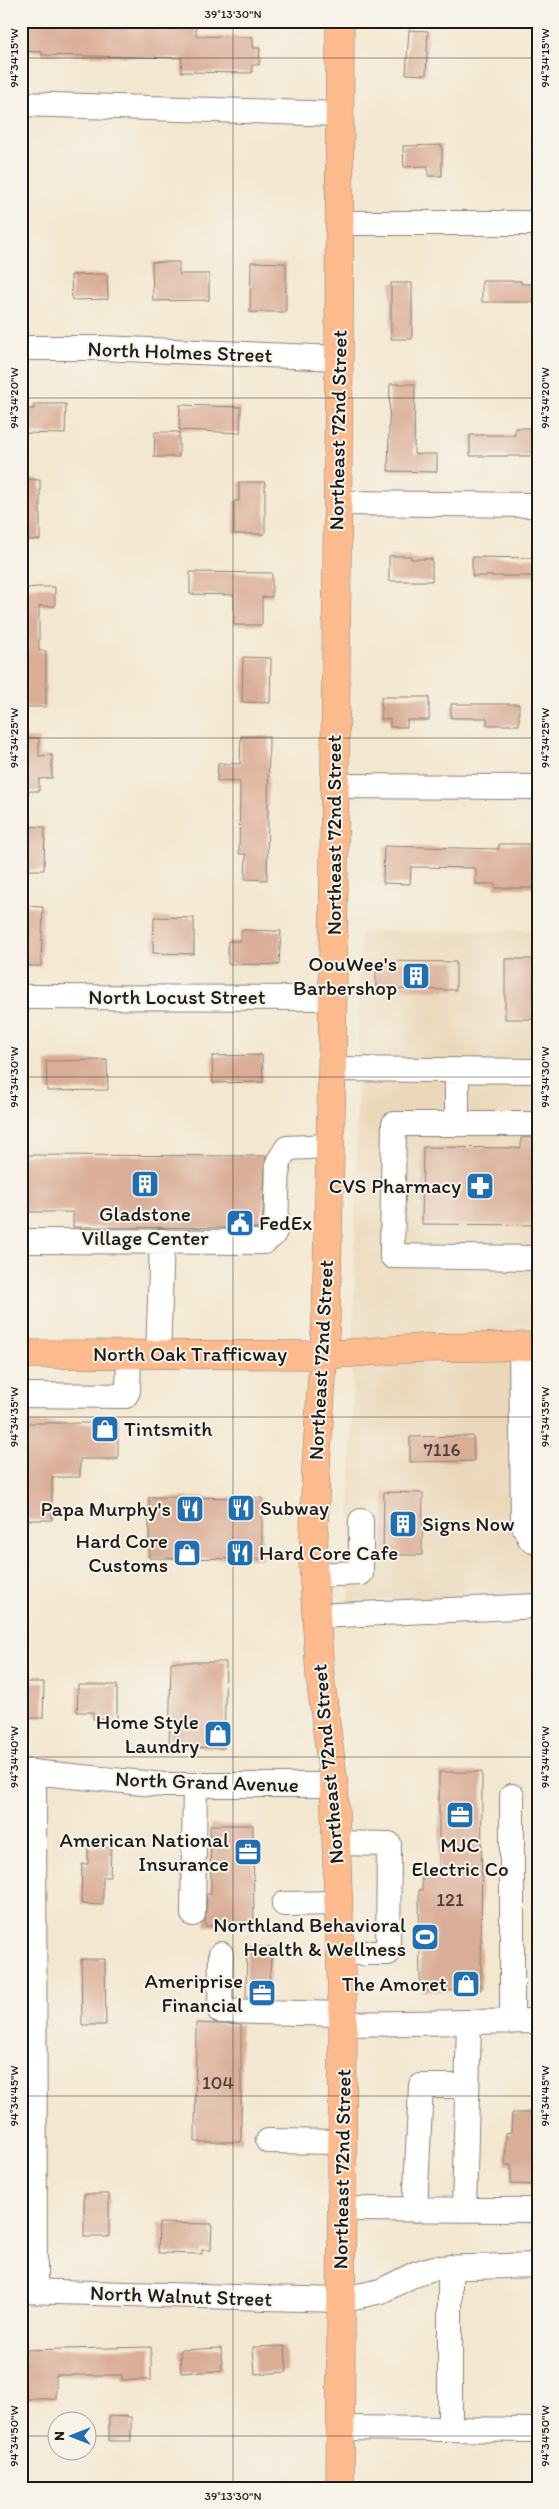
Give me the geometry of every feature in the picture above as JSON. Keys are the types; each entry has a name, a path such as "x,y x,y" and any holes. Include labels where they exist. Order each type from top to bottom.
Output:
{"main road":[{"name":"Northeast 72nd Street","path":"340,21 340,358 332,1069 324,1354 316,1467 313,1575 320,1676 334,1785 343,2019 340,2488"},
{"name":"North Oak Trafficway","path":"21,1354 324,1354 421,1348 529,1347"}],"street":[{"path":"21,104 340,114"},
{"path":"340,223 538,223"},
{"name":"North Holmes Street","path":"21,348 101,348 340,358"},
{"path":"338,503 538,505"},
{"path":"334,786 538,786"},
{"name":"North Locust Street","path":"21,997 333,998"},
{"path":"332,1069 538,1071"},
{"path":"457,1071 457,1124"},
{"path":"538,1124 394,1124 392,1256 538,1258"},
{"path":"21,1241 264,1242 273,1235 276,1229 278,1162 283,1152 287,1148 329,1146"},
{"path":"158,1354 162,1241"},
{"path":"529,1347 529,1403 523,1524 530,1539 538,1543"},
{"path":"21,1395 125,1396 128,1391 129,1354"},
{"path":"313,1575 361,1573 361,1521"},
{"path":"316,1616 538,1606"},
{"path":"28,1771 28,2291"},
{"name":"North Grand Avenue","path":"28,1771 164,1785 334,1785"},
{"path":"193,1914 194,1785"},
{"path":"512,1796 512,2022"},
{"path":"336,1843 389,1844 388,1953 340,1953"},
{"path":"284,1904 338,1903"},
{"path":"221,1954 220,2011 343,2019 469,2023 538,2021"},
{"path":"464,2210 469,2023"},
{"path":"415,2210 421,2086 468,2086"},
{"path":"268,2141 342,2142"},
{"path":"341,2210 538,2210"},
{"name":"North Walnut Street","path":"28,2291 127,2296 340,2300 381,2291 417,2273 434,2268 538,2265"},
{"path":"450,2267 450,2429"},
{"path":"340,2428 538,2430"}],"shaded area":[{"path":"538,930 538,1595 349,1601 360,931"}],"building":[{"path":"21,21 196,21 196,36 253,37 253,48 260,48 259,65 252,65 252,73 181,72 182,58 42,55 42,52 21,51"},
{"path":"409,30 428,31 426,75 406,74"},
{"path":"442,145 442,176 428,176 428,166 404,167 403,146"},
{"path":"152,262 179,262 179,274 209,274 209,300 153,301"},
{"path":"251,262 286,263 286,312 250,312"},
{"path":"107,274 108,299 72,300 71,275"},
{"path":"482,281 521,281 521,284 538,284 538,302 482,302"},
{"path":"391,283 412,283 412,339 391,339"},
{"path":"390,384 415,384 414,454 437,454 437,472 388,471"},
{"path":"34,404 66,404 65,434 21,433 21,409 34,409"},
{"path":"180,405 241,407 240,433 179,430"},
{"path":"515,428 533,428 533,436 538,436 538,456 470,456 470,435 515,435"},
{"path":"155,432 179,432 179,457 154,457"},
{"path":"21,479 40,480 40,540 21,540"},
{"path":"239,482 265,482 265,534 234,534 234,501 239,501"},
{"path":"389,556 411,556 411,559 432,559 432,581 389,581"},
{"path":"472,557 538,558 538,576 472,576"},
{"path":"190,572 272,573 272,597 262,597 262,625 234,625 234,595 190,594"},
{"path":"55,587 55,606 39,606 39,651 46,651 46,707 21,707 21,589"},
{"path":"243,657 271,658 270,703 242,702"},
{"path":"381,697 429,697 429,720 407,720 407,727 390,727 390,719 381,719"},
{"path":"451,704 519,704 519,725 487,725 487,718 451,718"},
{"path":"241,736 269,736 267,880 245,879 246,854 239,854 240,782 217,781 218,763 240,764"},
{"path":"21,738 39,738 39,756 52,755 52,778 39,779 39,791 21,791"},
{"path":"21,826 45,827 44,870 21,870"},
{"path":"499,844 538,844 538,888 495,888 495,884 476,884 476,868 411,867 410,884 383,883 384,846 499,849"},
{"path":"21,906 43,907 41,966 21,966"},
{"path":"154,917 194,918 194,954 153,953"},
{"path":"241,930 281,931 279,965 228,964 228,941 241,941"},
{"path":"505,959 534,959 534,1019 505,1019"},
{"name":"OouWee's Barbershop","path":"376,961 456,962 456,990 376,989"},
{"path":"262,1055 263,1082 213,1083 212,1056"},
{"path":"107,1060 108,1090 47,1091 46,1061"},
{"name":"CVS Pharmacy","path":"521,1138 538,1138 538,1225 422,1224 423,1147 521,1148"},
{"name":"Gladstone Village Center","path":"21,1155 266,1156 262,1226 259,1228 73,1227 73,1212 21,1212"},
{"path":"21,1423 118,1423 118,1459 80,1459 80,1477 52,1477 52,1520 21,1520"},
{"path":"473,1436 474,1461 410,1462 410,1437"},
{"name":"Signs Now","path":"384,1492 423,1493 422,1555 383,1555"},
{"path":"149,1497 262,1498 262,1559 149,1558"},
{"path":"171,1662 226,1662 224,1748 169,1747"},
{"path":"21,1682 44,1682 43,1718 21,1718"},
{"path":"78,1685 117,1685 117,1719 93,1719 93,1712 77,1712"},
{"path":"439,1772 482,1772 481,1990 423,1991 423,1984 420,1984 419,1890 422,1890 422,1875 439,1875"},
{"path":"210,1825 253,1825 254,1926 205,1926 207,1894 211,1894"},
{"path":"88,1847 111,1848 110,1877 103,1877 103,1905 81,1904 82,1864 88,1864"},
{"path":"247,1947 272,1947 268,1997 246,1997"},
{"path":"81,1959 105,1959 106,2025 82,2025"},
{"path":"196,2023 241,2025 241,2142 195,2142"},
{"path":"512,2113 538,2113 538,2185 511,2184 511,2165 505,2165 506,2133 511,2132"},
{"path":"84,2194 109,2194 109,2237 84,2237"},
{"path":"159,2223 212,2224 211,2250 202,2250 202,2254 158,2253"},
{"path":"285,2346 287,2372 255,2374 253,2347"},
{"path":"151,2347 151,2380 122,2380 122,2375 56,2375 56,2399 21,2399 21,2350"},
{"path":"221,2348 222,2371 181,2373 180,2350"},
{"path":"109,2416 131,2417 131,2441 109,2441"}],"place":[{"name":"OouWee's Barbershop","path":"416,976"},
{"name":"Gladstone Village Center","path":"145,1184"},
{"name":"CVS Pharmacy","path":"480,1186"},
{"name":"FedEx","path":"240,1223"},
{"name":"Tintsmith","path":"105,1429"},
{"name":"Subway","path":"241,1508"},
{"name":"Papa Murphy's","path":"190,1509"},
{"name":"Signs Now","path":"403,1524"},
{"name":"Hard Core Customs","path":"187,1553"},
{"name":"Hard Core Cafe","path":"240,1553"},
{"name":"Home Style Laundry","path":"218,1734"},
{"name":"MJC Electric Co","path":"460,1815"},
{"name":"American National Insurance","path":"248,1852"},
{"name":"Northland Behavioral Health & Wellness","path":"425,1937"},
{"name":"The Amoret","path":"466,1984"},
{"name":"Ameriprise Financial","path":"262,1993"}]}
